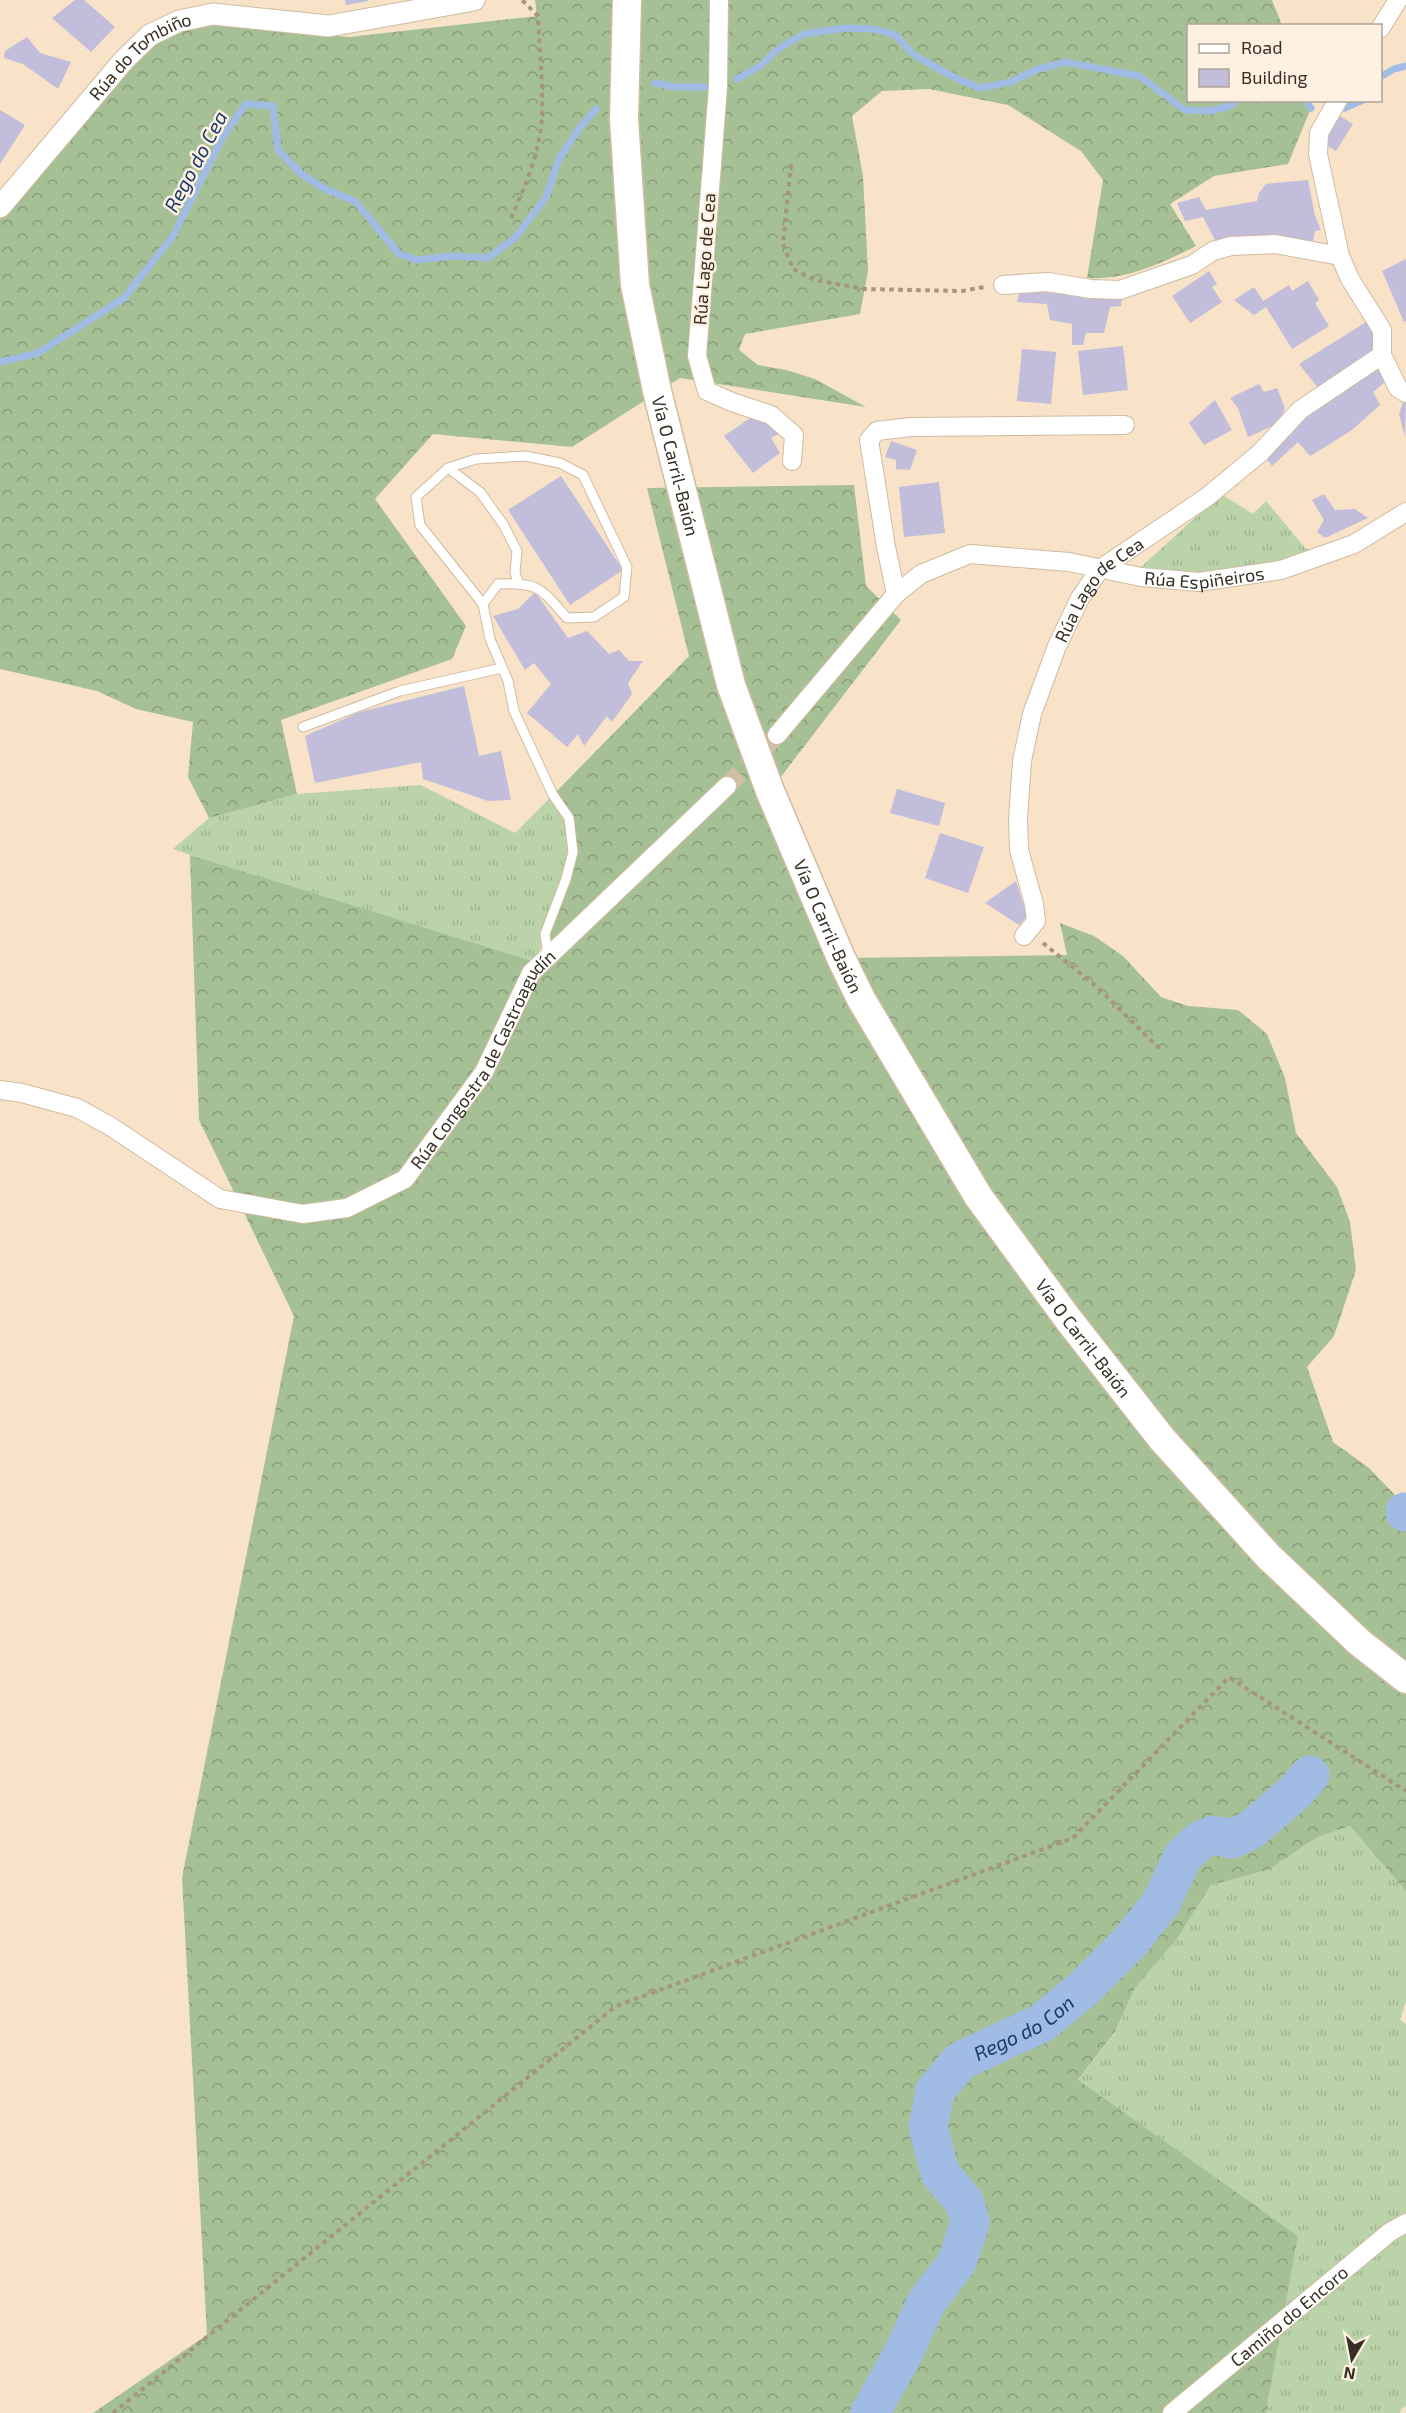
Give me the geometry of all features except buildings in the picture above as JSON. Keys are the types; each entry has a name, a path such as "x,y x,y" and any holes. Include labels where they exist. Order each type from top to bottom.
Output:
{"highway":[{"name":"Vía O Carril-Baión","path":"627,0 624,118 635,285 657,391 731,685 770,791 841,958 861,999 978,1196 1068,1319 1162,1439 1269,1557 1359,1642 1406,1679"}],"street":[{"name":"Rúa do Tombiño","path":"0,207 124,60 150,35 179,21 213,14 329,26 474,0"},
{"name":"Rúa Lago de Cea","path":"719,0 718,87 697,356 707,391 771,415 794,435 792,461"},
{"path":"1382,26 1398,0"},
{"path":"1337,102 1319,133 1318,154 1340,256 1350,279 1382,330 1382,355 1398,388 1406,393"},
{"path":"1003,285 1048,282 1091,290 1120,290 1192,265 1213,251 1231,246 1275,244 1340,256"},
{"name":"Rúa Lago de Cea","path":"1036,921 1034,904 1019,850 1018,820 1022,761 1032,714 1057,646 1080,598 1100,569 1207,497 1260,453 1300,410 1382,355"},
{"path":"896,594 869,440 877,431 911,427 1125,425"},
{"name":"Rúa Espiñeiros","path":"777,735 896,594 921,574 969,554 1069,562 1141,577 1199,582 1281,570 1354,544 1406,512"},
{"name":"Rúa Congostra de Castroagudín","path":"0,1090 22,1093 77,1108 110,1126 220,1199 303,1214 347,1208 405,1179 484,1072 531,973 727,786"},
{"path":"1024,936 1036,921"},
{"name":"Camiño do Encoro","path":"1172,2413 1390,2232 1406,2223"}],"lane":[{"path":"483,604 498,584 518,583 540,588 567,618 594,617 624,597 627,567 583,475 560,463 525,456 476,459 448,468 416,497 420,525 483,604 490,639 508,681 514,711 553,795 569,818 573,852 566,879 545,934 548,956"},
{"path":"448,468 480,492 503,524 517,551 515,572 518,583"},
{"path":"303,727 400,691 502,668"}],"path":[{"path":"511,218 527,183 537,148 542,111 538,16 522,0"},
{"path":"791,164 783,244 794,269 815,280 865,289 962,291 1003,285"},
{"path":"1036,921 1042,942 1097,987 1162,1051"},
{"path":"113,2413 616,2006 1072,1838 1229,1677 1406,1791"}],"green space":[{"path":"535,0 1272,0 1282,24 1187,24 1187,102 1308,102 1311,108 1288,164 1214,176 1170,204 1196,246 1143,270 1115,277 1087,278 1103,180 1081,151 1008,105 929,89 882,91 852,116 863,176 868,271 860,314 745,334 739,350 758,365 786,370 815,379 866,407 680,378 572,447 433,434 375,499 466,626 452,659 281,720 297,794 209,818 188,777 193,722 136,709 97,691 0,669 0,207 124,60 179,21 349,37 537,16"},
{"path":"854,485 866,586 901,620 770,791 842,958 1067,955 1060,923 1094,936 1123,956 1161,997 1188,1006 1238,1010 1267,1034 1285,1078 1296,1133 1337,1187 1350,1222 1356,1270 1334,1336 1307,1367 1333,1442 1369,1468 1395,1495 1406,1498 1406,1891 1350,1826 1316,1838 1268,1870 1211,1885 1177,1939 1135,1988 1115,2032 1078,2080 1298,2236 1266,2413 93,2413 207,2335 182,1878 294,1316 199,1120 190,855 548,966 545,934 573,852 569,818 553,795 689,656 647,488"},
{"path":"1221,494 1253,514 1266,501 1306,549 1326,554 1199,582 1140,568"},
{"path":"421,785 515,833 553,795 569,818 566,879 531,973 173,849 209,818 297,794"},
{"path":"1350,1826 1406,1890 1406,2001 1400,2020 1406,2024 1406,2406 1401,2409 1400,2413 1266,2413 1298,2236 1065,2097 1115,2033 1135,1988 1177,1939 1211,1885 1268,1870 1316,1838"}],"waterway":[{"name":"Rego do Cea","path":"737,79 760,66 778,49 804,34 845,28 874,29 895,35 914,55 979,88 1011,82 1035,70 1065,62 1139,76 1185,110 1209,111 1231,106 1234,102"},
{"name":"Rego do Cea","path":"1382,76 1406,66"},
{"name":"Rego do Cea","path":"655,83 674,87 708,87"},
{"name":"Rego do Cea","path":"1306,102 1311,108"},
{"name":"Rego do Cea","path":"1345,108 1358,102"},
{"name":"Rego do Cea","path":"0,362 38,353 124,298 173,236 224,135 246,104 273,106 278,150 300,173 323,188 356,202 399,254 417,260 454,256 488,258 515,238 546,197 559,159 580,127 596,109"},
{"name":"Rego do Con","path":"870,2413 904,2352 926,2303 957,2262 970,2223 965,2203 940,2173 928,2127 935,2091 960,2061 1042,2023 1084,1988 1129,1943 1161,1903 1183,1856 1201,1840 1213,1835 1232,1839 1252,1829 1294,1793 1310,1775"}],"tunnel":[{"path":"727,786 777,735"}]}
